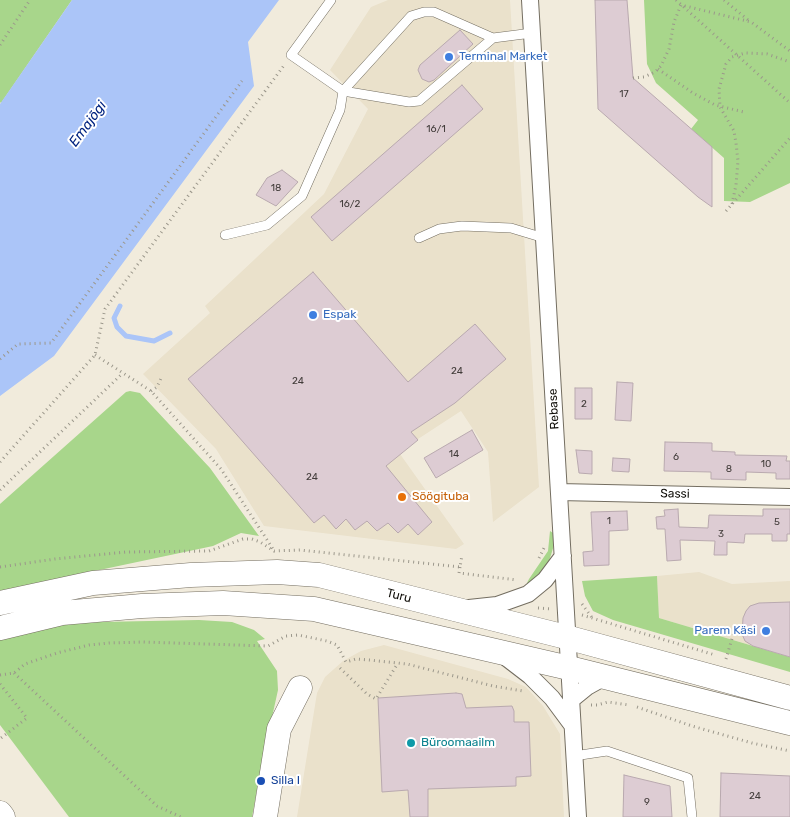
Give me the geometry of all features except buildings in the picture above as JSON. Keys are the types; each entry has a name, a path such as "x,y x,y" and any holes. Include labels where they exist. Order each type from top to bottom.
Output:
{"main road":[{"name":"Turu","path":"0,603 93,583 191,575 276,572 319,575 566,637 790,698"},
{"path":"0,628 62,613 142,606 223,603 314,609 569,668 790,723"},
{"path":"265,817 279,729 300,688"},
{"path":"0,813 3,817"}],"street":[{"name":"Rebase","path":"530,0 578,817"},
{"name":"Sassi","path":"559,492 790,497"},
{"path":"454,609 497,605 528,594 545,580 563,556"},
{"path":"498,652 530,676 552,698 573,725"},
{"path":"571,700 587,687 605,677"}],"lane":[{"path":"331,0 291,55 343,91 409,102 419,101 493,38"},
{"path":"225,235 267,225 302,196 340,110 343,91 411,16 424,12 434,12 493,38 532,33"},
{"path":"419,238 439,229 462,226 511,228 544,238"},
{"path":"574,756 607,752 688,778 692,817"}],"path":[{"path":"0,46 30,0"},
{"path":"676,0 790,103"},
{"path":"724,0 790,51"},
{"path":"681,5 751,22"},
{"path":"633,78 644,77 658,69 669,49 674,22 681,5"},
{"path":"732,204 738,161 736,143 734,131 720,107 719,89 726,64 737,54 754,53 767,54 790,62"},
{"path":"0,462 95,355 105,309 291,55"},
{"path":"658,69 694,93 720,107 744,112"},
{"path":"0,359 18,344 51,343 242,81"},
{"path":"726,210 790,138"},
{"path":"95,355 151,391 220,468 274,551"},
{"path":"0,490 123,373"},
{"path":"151,391 157,387 162,376"},
{"path":"460,567 459,573 522,580 535,608 566,610 613,626 735,661"},
{"path":"726,658 736,624"},
{"path":"0,675 14,673 24,664 89,645 143,642 268,646 286,636"},
{"path":"340,668 367,694 376,699 398,663"},
{"path":"14,673 157,806 181,817"},
{"path":"0,684 27,718 1,738"}],"shaded area":[{"path":"388,0 510,0 539,487 493,522 488,452 461,411 418,439 400,454 464,544 456,549 264,526 216,449 143,374 210,313 205,306 324,194 368,109 330,70 371,7"},
{"path":"699,572 732,584 790,581 790,657 659,618 657,576"},
{"path":"384,645 508,679 526,687 543,706 560,734 564,817 297,817 317,693 325,677 343,661 361,651"}],"green space":[{"path":"0,0 72,0 1,103 0,102"},
{"path":"644,0 790,0 790,183 750,202 724,201 724,158 691,129 698,120 656,83 647,64"},
{"path":"126,392 140,393 210,468 259,536 241,533 213,546 0,591 0,504"},
{"path":"550,531 553,533 554,545 548,564 537,580 529,585 527,583 529,579 548,551"},
{"path":"657,576 659,618 790,657 790,672 613,620 593,611 585,596 582,581"},
{"path":"199,620 232,622 254,630 265,639 257,641 277,671 278,690 252,817 69,817 0,725 0,637 56,624"}],"water":[{"name":"Emajõgi","path":"72,0 279,0 248,42 254,86 54,356 0,396 0,104"}],"waterway":[{"path":"120,306 114,318 117,327 126,336 154,341 170,333"}],"place":[{"name":"Terminal Market","path":"449,57"},
{"name":"Espak","path":"313,315"},
{"name":"Söögituba","path":"402,497"},
{"name":"Parem Käsi","path":"766,631"},
{"name":"Büroomaailm","path":"411,743"},
{"name":"Silla I","path":"261,781"}]}
